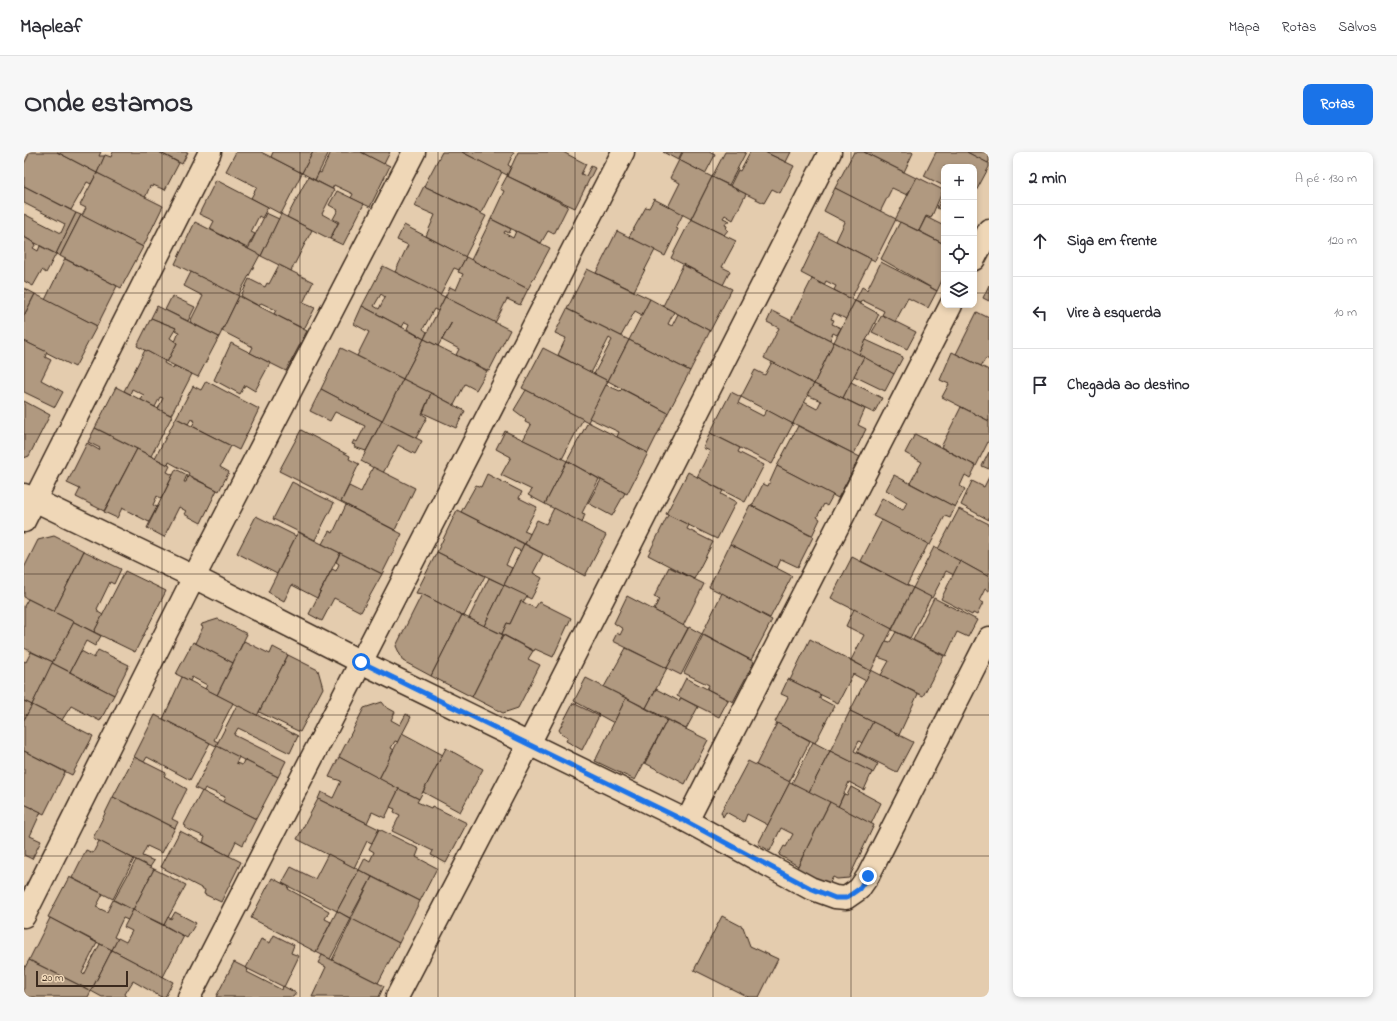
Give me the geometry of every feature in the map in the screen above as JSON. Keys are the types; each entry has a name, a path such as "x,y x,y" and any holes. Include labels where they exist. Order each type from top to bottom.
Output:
{"street":[{"path":"24,521 29,498 210,152"},
{"path":"24,916 194,577 414,152"},
{"path":"188,997 623,152"},
{"path":"397,997 529,744 830,152"},
{"path":"977,254 989,230"},
{"path":"687,822 949,308"},
{"path":"29,498 194,577 361,662 687,822 810,888 835,898 846,898 859,889 868,876 989,638"}],"building":[{"path":"30,152 57,152 97,173 91,184 87,182 71,210 24,186 24,164"},
{"path":"57,152 101,152 99,156 105,156 97,173"},
{"path":"113,152 159,152 179,163 165,190 153,185 152,187 150,186 145,198 97,173 105,155 111,157"},
{"path":"159,152 188,152 182,164"},
{"path":"236,152 261,152 302,173 281,214 251,198 257,187 226,171"},
{"path":"273,152 313,152 302,173 271,157"},
{"path":"313,152 329,152 315,180 302,173"},
{"path":"331,152 361,152 390,166 370,207 351,198 353,194 334,185 332,189 315,180 319,172 321,173"},
{"path":"361,152 390,152 384,164"},
{"path":"442,152 462,152 502,172 481,213 424,186"},
{"path":"462,152 514,152 508,165 511,167 507,175"},
{"path":"518,152 563,152 586,164 581,174 586,176 591,166 595,168 575,208 507,176"},
{"path":"663,152 682,152 678,160"},
{"path":"683,152 709,152 715,155 705,174 679,160"},
{"path":"725,152 746,152 729,185 712,177"},
{"path":"750,152 765,152 794,166 780,193 772,189 764,203 730,186 738,170 740,171"},
{"path":"765,152 791,152 786,162"},
{"path":"854,152 864,152 916,178 907,195 892,188 880,212 835,188"},
{"path":"864,152 912,152 913,153 904,172"},
{"path":"936,152 967,152 989,163 989,167 977,189 977,164 941,164 941,184 924,176"},
{"path":"967,152 989,152 989,161 988,163"},
{"path":"679,160 712,177 691,219 668,207 680,183 670,178"},
{"path":"97,173 163,206 143,247 82,216 86,208 80,205"},
{"path":"507,176 568,206 554,234 548,231 541,243 491,219 504,191 500,189"},
{"path":"308,177 334,190 322,214 338,223 330,239 287,217"},
{"path":"712,177 746,194 733,220 725,215 723,218 730,221 727,221 725,225 727,226 726,229 728,230 724,235 691,219"},
{"path":"917,177 941,189 941,195 931,218 926,216 919,231 895,220"},
{"path":"216,180 268,207 262,218 259,216 251,232 255,234 247,248 210,229 214,221 199,214"},
{"path":"24,186 76,213 56,254 24,237 24,214 61,233 65,224 24,203"},
{"path":"424,186 486,216 465,257 426,236 435,215 414,206"},
{"path":"835,188 896,219 875,261 836,241 845,222 824,211"},
{"path":"337,191 364,204 343,245 330,239 339,222 333,219 338,210 329,205"},
{"path":"654,199 683,214 676,228 678,229 665,256 629,237 646,207 649,208"},
{"path":"941,200 941,210 937,208"},
{"path":"76,213 81,215 60,256 56,254"},
{"path":"266,213 279,219 261,256 248,249"},
{"path":"281,214 312,230 291,271 261,256"},
{"path":"81,215 143,247 121,288 60,256"},
{"path":"926,217 941,224 941,242 919,231"},
{"path":"491,219 511,229 509,233 505,231 504,233 513,238 516,231 550,248 528,289 471,260"},
{"path":"691,219 736,241 722,267 730,271 723,285 671,258"},
{"path":"195,222 260,255 238,296 175,264"},
{"path":"900,222 941,242 941,282 937,291 881,259"},
{"path":"404,225 466,257 459,270 454,268 440,295 395,272 408,245 397,240"},
{"path":"617,231 655,250 634,291 596,273"},
{"path":"820,233 871,259 851,299 834,290 836,286 826,281 824,285 801,273"},
{"path":"24,237 36,244 33,248 38,251 40,246 56,254 46,273 42,270 33,286 24,281"},
{"path":"466,257 528,289 520,305 507,299 495,323 445,297 450,287 456,290 463,274 458,272"},
{"path":"65,259 117,286 97,326 45,300"},
{"path":"881,262 937,291 928,308 908,298 895,322 882,315 884,311 862,300 860,303 855,301 862,287 867,290"},
{"path":"279,265 313,282 303,303 315,308 304,329 274,314 276,310 261,303 259,306 241,296 249,279 265,287 267,283 269,284"},
{"path":"683,265 732,289 710,331 663,306"},
{"path":"383,266 445,297 438,311 434,309 423,329 427,332 424,339 407,329 409,324 405,322 402,327 362,306","holes":["381,294 385,297 379,309 374,306"]},
{"path":"587,269 650,299 642,315 635,311 621,336 567,309"},
{"path":"191,272 239,296 219,337 190,322 203,296 184,286"},
{"path":"812,279 855,301 846,319 834,313 831,319 834,320 832,324 841,328 837,335 833,333 830,340 791,320"},
{"path":"989,285 989,301 983,298"},
{"path":"24,288 35,294 24,316"},
{"path":"35,294 97,326 75,367 24,341 24,316"},
{"path":"172,296 195,307 188,321 165,310"},
{"path":"239,296 307,331 286,371 250,353 253,347 222,331"},
{"path":"445,297 510,330 489,371 456,355 459,349 442,340 452,322 438,346 424,339"},
{"path":"650,299 674,312 668,324 672,326 678,314 710,331 690,371 629,340"},
{"path":"855,301 879,314 859,355 834,342"},
{"path":"157,306 219,337 198,377 167,362 177,343 175,342 179,332 174,330 176,328 151,318"},
{"path":"362,306 424,339 403,379 357,356 369,332 354,324"},
{"path":"567,309 629,340 608,381 594,374 612,340 609,338 591,373 558,355 566,338 555,333"},
{"path":"772,311 834,342 814,384 764,358 779,328 767,322"},
{"path":"977,312 989,318 989,360 986,358 981,366 956,354"},
{"path":"882,315 916,332 907,349 872,332"},
{"path":"151,318 176,328 170,338 177,343 167,362 137,346"},
{"path":"424,339 487,371 476,390 465,384 454,405 403,379"},
{"path":"629,340 690,371 668,413 608,381"},
{"path":"866,340 903,357 894,374 859,355"},
{"path":"24,341 47,352 45,357 51,360 41,380 63,392 55,407 24,392"},
{"path":"834,342 864,357 843,398 814,384"},
{"path":"231,343 270,363 255,391 245,385 240,394 214,380"},
{"path":"341,348 403,379 382,421 321,389"},
{"path":"543,348 608,381 588,422 522,388"},
{"path":"145,350 165,361 164,363 173,368 174,366 192,374 171,415 158,409 163,398 160,397 155,407 141,400 144,395 132,389 130,394 124,391"},
{"path":"952,352 989,370 989,421 942,397 949,384 940,380"},
{"path":"864,357 894,374 885,391 854,376"},
{"path":"772,362 814,384 793,424 741,397 755,370 765,375"},
{"path":"403,379 431,393 422,414 427,417 416,438 382,421"},
{"path":"206,381 259,409 239,450 192,426 195,421 191,419 188,424 176,418 193,386 201,390"},
{"path":"851,382 882,398 874,413 843,398"},
{"path":"814,384 865,409 858,425 866,429 854,454 793,423 804,402 817,409 821,401 807,395"},
{"path":"606,385 620,391 622,389 668,413 648,453 617,437 619,432 589,418"},
{"path":"116,387 172,416 151,456 95,428"},
{"path":"321,389 382,421 366,451 354,447 355,445 352,444 354,440 357,442 365,426 335,412 330,421 310,411"},
{"path":"526,390 583,419 562,459 523,440 531,425 525,422 526,419 514,410"},
{"path":"731,392 741,397 738,403 763,416 767,410 793,424 772,464 710,433"},
{"path":"431,393 465,411 456,428 423,413"},
{"path":"24,401 50,415 29,456 24,458"},
{"path":"961,407 989,421 989,440 976,466 941,447"},
{"path":"176,418 231,446 220,467 229,472 219,491 188,475 189,473 169,462 168,465 155,458"},
{"path":"382,421 422,441 415,454 398,445 383,473 361,461"},
{"path":"588,422 648,453 627,494 567,461"},
{"path":"798,426 860,457 838,498 777,466"},
{"path":"95,428 137,449 104,511 76,497 80,489 67,483 87,443 99,450 100,448 88,442"},
{"path":"301,430 350,456 349,459 359,464 341,502 279,471"},
{"path":"505,431 567,461 545,504 528,495 532,490 501,475 511,457 496,449"},
{"path":"710,433 740,448 738,452 764,465 745,502 697,477 710,451 703,448"},
{"path":"915,434 976,466 970,478 965,475 960,486 965,489 955,507 910,483 922,462 905,453"},
{"path":"137,449 170,466 167,472 173,475 161,499 157,496 153,505 157,507 149,522 122,508 117,518 104,512"},
{"path":"989,452 989,469 982,466"},
{"path":"567,461 599,479 582,513 585,514 582,523 545,504"},
{"path":"777,466 833,495 827,506 824,504 817,517 820,519 812,536 752,506 763,484 768,486"},
{"path":"373,467 415,488 395,530 341,502 349,486 361,492"},
{"path":"176,469 187,475 184,482 186,482 188,476 217,490 201,523 184,514 186,511 179,507 164,537 147,528"},
{"path":"688,472 723,491 721,494 736,502 717,539 666,514"},
{"path":"487,474 522,492 519,498 537,507 524,531 531,534 525,544 461,512 476,485 481,487"},
{"path":"894,475 955,507 950,518 945,516 930,545 873,516 882,498 903,510 907,502 886,490"},
{"path":"989,477 989,520 961,505 972,481 984,487"},
{"path":"601,480 625,493 612,516 588,503"},
{"path":"292,482 334,503 315,540 273,519"},
{"path":"346,505 402,534 382,574 322,544 329,531 333,533"},
{"path":"750,505 813,537 798,567 781,559 777,568 730,544"},
{"path":"554,508 606,535 585,576 525,544 537,520 546,524"},
{"path":"959,509 989,524 989,577 938,549"},
{"path":"457,510 524,544 521,551 514,548 506,565 512,568 504,585 437,552"},
{"path":"668,515 689,525 687,529 713,542 694,579 648,555"},
{"path":"256,516 296,536 277,574 237,553"},
{"path":"882,520 928,544 907,585 861,561"},
{"path":"298,532 340,553 317,598 292,585 284,601 268,592"},
{"path":"54,536 84,551 54,612 24,597 24,568 38,540"},
{"path":"524,544 543,554 533,573 542,578 531,599 504,585"},
{"path":"730,544 792,576 770,618 709,587"},
{"path":"934,547 960,561 954,575 946,571 932,598 913,588"},
{"path":"84,551 121,569 114,584 110,582 97,609 98,612 103,615 94,632 54,612"},
{"path":"437,552 485,576 464,616 422,594 416,593"},
{"path":"340,553 382,574 361,612 334,598 322,621 309,614 332,569 336,571 339,564 336,562"},
{"path":"852,557 913,588 892,629 831,598"},
{"path":"960,561 989,577 989,591 985,589 979,601 983,603 977,615 973,613 972,615 941,599"},
{"path":"669,567 704,584 683,626 654,610 659,599 654,597"},
{"path":"125,571 166,591 135,652 94,632"},
{"path":"489,578 504,585 484,626 469,618"},
{"path":"504,585 527,596 523,602 521,601 510,624 507,623 502,634 484,626"},
{"path":"913,588 931,597 910,638 892,630"},
{"path":"722,593 772,620 751,660 702,634"},
{"path":"422,594 462,615 431,676 403,661 396,646"},
{"path":"627,596 688,628 667,668 613,641 617,633 620,635 623,629 614,623"},
{"path":"934,598 977,620 968,637 957,632 946,656 913,640"},
{"path":"28,599 74,622 53,662 24,648 24,606"},
{"path":"521,601 535,608 539,602 571,618 553,657 535,649 534,651 502,634 507,623 510,624"},
{"path":"854,609 892,629 871,671 851,660 864,635 846,626"},
{"path":"462,615 503,635 472,697 431,676"},
{"path":"218,619 247,634 233,663 195,643 203,627 201,626 202,624"},
{"path":"74,622 101,636 95,646 86,641 70,672 52,663"},
{"path":"689,627 702,634 681,675 667,668"},
{"path":"896,632 944,656 923,696 881,675 889,661 878,657 886,641 890,642"},
{"path":"503,635 533,651 528,659 540,665 518,708 503,713 472,697"},
{"path":"703,635 754,662 733,702 707,689 709,685 684,673"},
{"path":"810,639 871,671 866,681 853,674 838,703 790,680"},
{"path":"244,641 270,654 273,647 288,655 257,716 217,695"},
{"path":"193,642 233,663 217,695 205,689 207,685 192,677 190,681 176,674"},
{"path":"626,648 667,668 646,708 604,687"},
{"path":"98,650 129,665 114,695 70,672 81,651 94,658"},
{"path":"31,652 53,662 32,705 24,701 24,661 26,662"},
{"path":"288,655 318,670 323,688 300,732 259,712"},
{"path":"52,663 114,695 100,721 71,706 62,720 32,705"},
{"path":"871,670 918,694 899,735 850,711"},
{"path":"182,677 233,703 214,740 218,742 216,746 163,719"},
{"path":"586,678 626,698 614,723 574,701"},
{"path":"686,678 728,700 719,717 677,696"},
{"path":"788,679 821,695 819,698 834,706 815,743 775,722 788,697 781,694"},
{"path":"656,689 679,701 681,698 698,707 686,729 646,708"},
{"path":"626,698 667,720 635,780 595,761"},
{"path":"24,701 32,705 24,720"},
{"path":"382,702 386,707 395,712 391,720 400,725 406,714 411,717 398,742 395,741 391,748 394,750 379,779 339,757 364,708"},
{"path":"573,703 599,716 582,750 566,741 568,737 559,730"},
{"path":"32,705 93,736 72,775 24,751 24,720"},
{"path":"237,705 298,736 290,753 238,728 234,735 286,761 278,777 216,746"},
{"path":"850,711 873,722 862,743 859,741 854,751 878,764 873,773 830,751"},
{"path":"155,715 210,743 190,780 147,757 144,762 134,757"},
{"path":"667,720 708,740 685,784 645,763"},
{"path":"873,722 913,742 897,772 857,752"},
{"path":"777,723 810,741 789,782 756,765"},
{"path":"402,733 443,755 419,799 379,779"},
{"path":"813,742 830,751 809,792 792,783"},
{"path":"217,746 239,757 236,763 242,765 244,760 278,777 256,819 223,802 225,797 205,788 203,792 195,788"},
{"path":"446,748 483,769 460,812 423,792"},
{"path":"24,751 65,772 44,814 24,804"},
{"path":"830,751 872,772 864,790 849,782 838,807 809,792"},
{"path":"134,757 166,773 164,776 187,789 172,819 178,822 175,828 113,797"},
{"path":"339,757 399,789 385,818 372,812 367,823 318,799 321,792 333,798 341,781 329,777"},
{"path":"748,761 790,782 768,825 747,814 744,822 726,812 723,817 721,812"},
{"path":"790,782 830,802 798,866 779,855 784,846 786,847 793,834 781,828 770,851 758,844"},
{"path":"851,787 881,803 871,824 838,807 844,794 847,795"},
{"path":"399,789 419,799 417,802 431,808 432,806 467,823 446,863 431,855 433,851 392,831 400,815 394,812 395,809 390,807"},
{"path":"202,791 256,819 243,845 236,841 229,856 203,842 205,837 185,828 186,826 184,825"},
{"path":"113,797 175,828 162,853 147,846 142,856 154,861 150,867 93,838"},
{"path":"318,799 379,829 372,843 367,841 354,868 297,839"},
{"path":"830,802 874,825 849,878 837,879 833,877 828,886 796,870"},
{"path":"24,804 41,812 30,836 41,841 32,859 24,855"},
{"path":"379,829 419,849 416,857 437,868 420,901 359,870 365,858 370,861 374,852 369,849"},
{"path":"180,831 241,862 221,902 204,894 205,890 161,867"},
{"path":"99,841 134,859 113,899 72,878 86,850 93,853"},
{"path":"328,854 359,870 337,911 282,883 291,867 315,879"},
{"path":"136,860 154,869 133,910 114,900"},
{"path":"154,869 186,885 164,925 133,910"},
{"path":"359,870 372,877 350,918 337,911"},
{"path":"69,877 103,894 96,907 107,912 113,900 133,910 128,920 123,918 114,937 118,939 112,950 48,917"},
{"path":"372,877 420,901 399,943 351,919"},
{"path":"272,878 289,887 288,889 329,911 325,919 331,922 316,952 251,918"},
{"path":"133,910 184,936 163,977 112,950 118,938 126,942 132,931 124,927"},
{"path":"337,911 351,919 330,959 316,952"},
{"path":"175,912 196,923 187,938 164,925 168,917 171,919"},
{"path":"722,916 743,927 750,946 778,959 759,997 748,997 694,970"},
{"path":"50,918 97,943 82,973 84,975 100,944 112,950 91,991 29,960"},
{"path":"352,919 399,943 378,983 332,960"},
{"path":"274,935 294,945 291,953 299,956 284,987 246,968 261,939 270,943"},
{"path":"112,950 173,982 165,997 161,997 133,981 125,994 127,997 102,997 91,991"},
{"path":"322,955 384,986 379,997 312,997 326,967 318,963"},
{"path":"29,960 91,991 88,997 24,997 24,969"},
{"path":"234,962 248,969 247,972 282,990 283,986 296,993 293,997 216,997"}],"route":[{"path":"361,662 687,822 810,888 835,898 846,898 859,889 868,876"}]}
